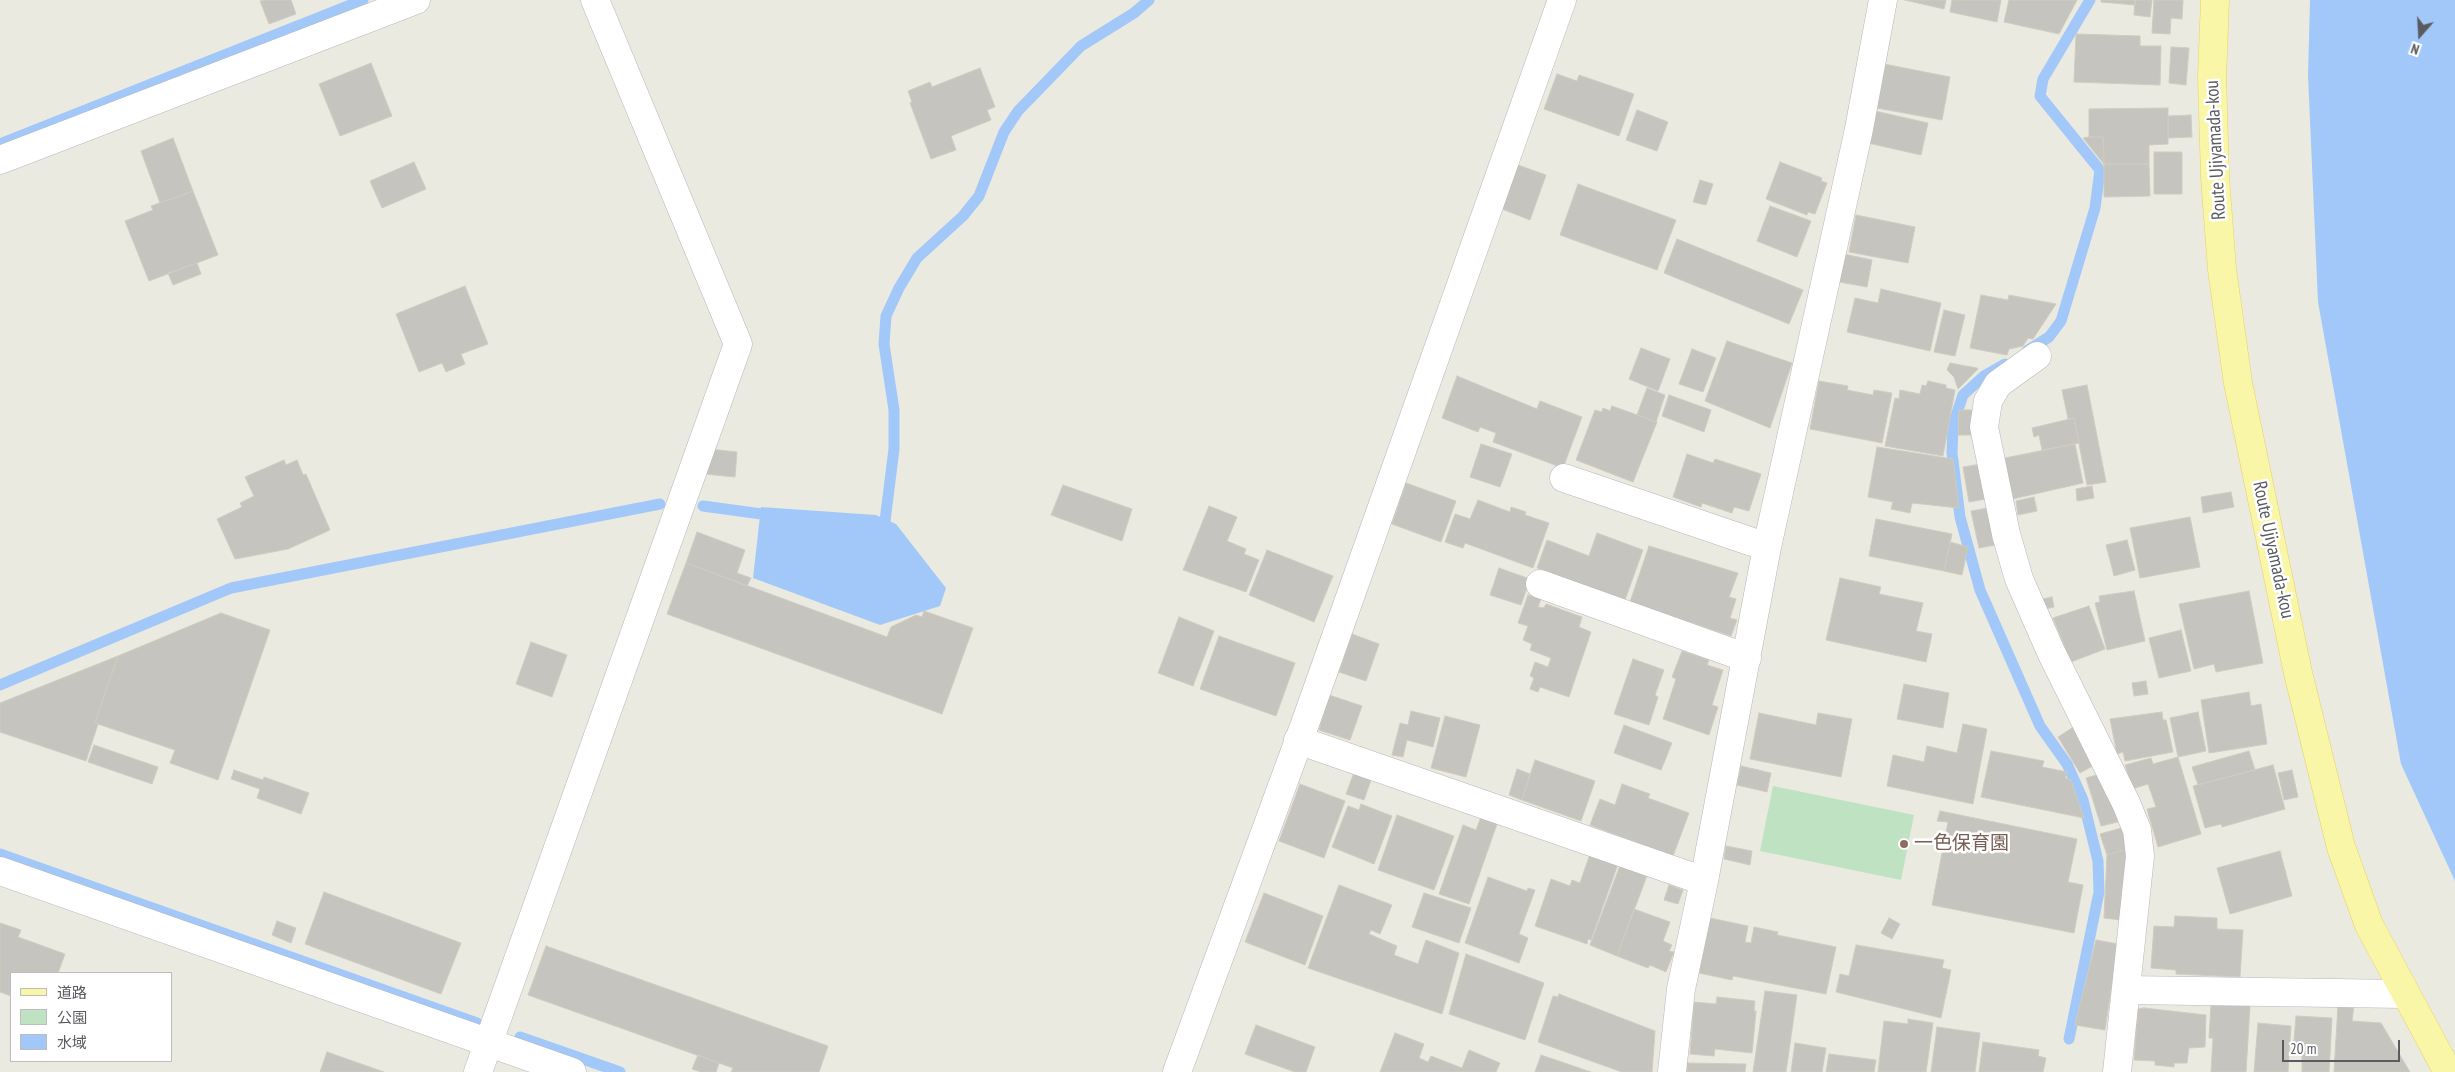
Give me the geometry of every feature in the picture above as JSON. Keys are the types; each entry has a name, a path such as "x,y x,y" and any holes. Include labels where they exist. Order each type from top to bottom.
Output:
{"main road":[{"name":"Route Ujiyamada-kou","path":"2215,0 2212,77 2215,177 2222,269 2238,383 2298,673 2341,847 2369,925 2404,994 2448,1072"}],"street":[{"path":"0,160 416,0"},
{"path":"478,1072 738,344 595,0"},
{"path":"1177,1072 1298,740 1562,0"},
{"path":"1672,1072 1682,989 1767,547 1860,129 1883,0"},
{"path":"2037,356 1998,384 1988,401 1984,428 2006,534 2019,579 2051,652 2137,830 2140,856 2117,1072"},
{"path":"1564,478 1767,547"},
{"path":"1540,584 1747,658"},
{"path":"1298,740 1704,881"},
{"path":"0,871 572,1072"},
{"path":"2126,990 2404,994"}],"green space":[{"path":"1773,786 1914,815 1901,880 1760,851"}],"water":[{"path":"2310,0 2455,0 2455,881 2401,764 2318,302 2308,75"},
{"path":"761,507 876,515 896,524 946,588 940,606 880,625 753,578"}],"building":[{"path":"291,0 296,14 269,24 260,1"},
{"path":"1905,0 1946,0 1944,9"},
{"path":"1952,0 2001,0 1997,22 1950,12"},
{"path":"2009,0 2077,0 2059,34 2004,22"},
{"path":"2101,0 2135,0 2135,5 2101,2"},
{"path":"2135,0 2152,0 2150,17 2134,15"},
{"path":"2154,0 2183,0 2182,19 2171,18 2170,34 2152,33"},
{"path":"2076,34 2140,36 2140,46 2161,46 2160,85 2074,82"},
{"path":"2171,47 2189,48 2186,85 2169,83"},
{"path":"371,63 392,116 340,136 319,84"},
{"path":"1884,64 1950,77 1942,120 1877,108"},
{"path":"980,68 995,107 987,110 991,120 951,136 956,150 931,159 910,103 912,102 908,91 930,82 932,87"},
{"path":"1557,74 1577,81 1579,75 1634,94 1619,136 1544,109"},
{"path":"2168,108 2168,144 2149,145 2149,164 2104,164 2103,137 2089,137 2089,109"},
{"path":"1637,110 1668,122 1657,151 1626,140"},
{"path":"1875,111 1928,123 1921,155 1868,143"},
{"path":"2191,115 2192,137 2168,138 2168,116"},
{"path":"2103,137 2104,164 2083,138"},
{"path":"173,138 193,191 160,203 141,151"},
{"path":"2154,152 2182,152 2182,194 2154,194"},
{"path":"414,162 426,189 382,208 370,181"},
{"path":"1780,162 1822,178 1821,181 1827,183 1815,214 1808,212 1807,215 1766,199"},
{"path":"2104,164 2149,164 2150,196 2104,197"},
{"path":"1518,165 1546,175 1530,220 1502,209"},
{"path":"1700,180 1713,184 1706,205 1693,202"},
{"path":"1578,184 1676,220 1657,270 1560,235"},
{"path":"193,191 218,255 149,281 125,221 153,210 151,206"},
{"path":"1770,206 1811,221 1797,257 1757,241"},
{"path":"1856,215 1915,227 1908,263 1849,252"},
{"path":"1677,239 1803,290 1789,324 1664,273"},
{"path":"1844,254 1872,260 1867,287 1839,282"},
{"path":"197,263 201,274 173,285 168,273"},
{"path":"465,286 488,344 461,354 465,364 446,372 442,363 419,372 396,314"},
{"path":"1881,289 1941,303 1930,351 1847,332 1855,298 1878,303"},
{"path":"1981,295 2008,300 2009,295 2056,304 2033,339 2028,338 2023,346 2009,349 2007,355 1970,348"},
{"path":"1944,310 1965,315 1955,356 1934,352"},
{"path":"1727,341 1792,363 1770,428 1705,401"},
{"path":"1641,348 1670,359 1658,391 1629,379"},
{"path":"1692,349 1716,358 1703,392 1679,384"},
{"path":"1950,363 1978,369 1958,389 1954,377 1947,370"},
{"path":"1457,376 1537,409 1540,401 1582,417 1563,468 1493,442 1496,433 1480,427 1478,432 1442,418"},
{"path":"1819,381 1848,386 1847,390 1873,395 1874,390 1892,393 1882,443 1810,429"},
{"path":"1928,381 1946,385 1946,388 1955,390 1943,456 1885,446 1895,398 1899,399 1900,390 1920,394 1922,385 1926,386"},
{"path":"2087,385 2106,482 2087,485 2074,418 2068,419 2062,390"},
{"path":"1647,388 1665,395 1656,422 1637,415"},
{"path":"1669,395 1711,410 1704,432 1662,416"},
{"path":"1612,406 1657,422 1633,482 1576,460 1595,410 1602,412 1603,408 1610,411"},
{"path":"1959,410 1975,410 1974,435 1958,435"},
{"path":"2074,418 2079,443 2042,450 2039,435 2034,437 2032,428"},
{"path":"1481,444 1512,454 1500,487 1470,477"},
{"path":"2075,444 2083,483 2008,500 2000,459"},
{"path":"1877,447 1953,459 1959,508 1912,503 1910,513 1891,509 1893,502 1868,497"},
{"path":"709,449 737,452 735,477 705,474"},
{"path":"1687,454 1713,463 1715,459 1761,474 1749,511 1734,507 1732,513 1702,503 1701,507 1673,497"},
{"path":"284,460 286,465 297,460 303,475 306,474 330,530 288,549 235,559 217,519 242,507 240,503 254,496 245,477"},
{"path":"1981,464 1986,499 1969,502 1963,467"},
{"path":"1406,483 1456,501 1441,542 1392,524"},
{"path":"1063,485 1132,509 1122,541 1051,515"},
{"path":"2092,486 2094,498 2077,501 2076,489"},
{"path":"2231,492 2234,507 2203,513 2201,497"},
{"path":"2034,497 2037,511 2018,515 2016,501"},
{"path":"1478,500 1510,512 1511,507 1526,512 1525,515 1549,523 1533,568 1465,543 1463,548 1445,542 1455,514 1470,519"},
{"path":"1209,506 1237,517 1227,541 1246,549 1244,554 1259,560 1246,592 1183,570"},
{"path":"1988,508 1996,545 1979,548 1971,511"},
{"path":"2190,517 2200,567 2140,578 2130,528"},
{"path":"1876,519 1952,534 1944,571 1869,556"},
{"path":"697,532 745,550 737,573 751,578 747,586 686,563"},
{"path":"1597,533 1643,550 1625,600 1537,568 1547,540 1589,556"},
{"path":"2127,540 2135,570 2114,576 2106,545"},
{"path":"1950,542 1968,547 1962,575 1944,571"},
{"path":"1649,546 1738,573 1729,597 1736,599 1730,618 1737,620 1731,636 1630,602"},
{"path":"1267,550 1333,576 1314,622 1249,595"},
{"path":"686,563 887,637 891,627 916,615 922,617 924,611 973,628 942,714 667,614"},
{"path":"1499,568 1530,579 1521,605 1490,595"},
{"path":"1840,578 1881,587 1879,594 1923,603 1916,631 1932,634 1926,662 1826,640"},
{"path":"2134,591 2145,641 2107,650 2095,603 2100,602 2099,596"},
{"path":"2249,591 2263,663 2216,672 2214,664 2194,669 2179,604"},
{"path":"1528,595 1541,599 1538,607 1544,608 1546,604 1582,617 1579,627 1591,632 1569,697 1540,687 1538,692 1530,689 1534,678 1530,676 1535,662 1548,667 1551,658 1530,650 1532,644 1523,640 1528,626 1518,623"},
{"path":"2052,597 2054,607 2041,610 2038,600"},
{"path":"2089,606 2105,649 2071,662 2053,618"},
{"path":"221,613 270,630 218,780 170,763 175,750 95,723 118,656"},
{"path":"1179,617 1214,631 1193,686 1158,673"},
{"path":"2181,630 2191,671 2159,678 2149,638"},
{"path":"1352,634 1379,644 1366,681 1339,672"},
{"path":"1219,636 1295,663 1276,716 1200,689"},
{"path":"531,642 567,655 552,697 516,684"},
{"path":"1682,651 1709,660 1707,665 1723,670 1712,705 1718,707 1709,735 1663,719 1676,679 1672,677"},
{"path":"118,656 95,723 98,724 86,761 0,732 0,703"},
{"path":"1633,659 1664,670 1655,695 1658,697 1649,725 1614,714"},
{"path":"2146,681 2148,694 2134,696 2132,683"},
{"path":"1904,684 1949,693 1943,728 1897,719"},
{"path":"2249,692 2251,706 2261,704 2267,744 2209,753 2201,700"},
{"path":"1329,695 1362,706 1350,740 1319,730"},
{"path":"1411,711 1440,718 1433,747 1407,740 1403,757 1392,755 1400,723 1408,725"},
{"path":"2162,712 2163,720 2166,720 2173,752 2125,761 2123,752 2117,754 2110,719"},
{"path":"2198,712 2206,751 2178,757 2170,718"},
{"path":"1759,713 1816,725 1818,713 1852,719 1841,777 1750,759"},
{"path":"1445,716 1480,725 1466,777 1431,768"},
{"path":"1963,724 1987,729 1973,804 1887,786 1893,755 1924,762 1927,746 1957,753"},
{"path":"1624,725 1672,743 1661,770 1614,753"},
{"path":"2075,726 2098,763 2080,773 2058,737"},
{"path":"94,745 158,767 152,784 88,762"},
{"path":"1991,751 2044,761 2042,767 2067,772 2065,778 2071,780 2084,818 1981,797"},
{"path":"2249,751 2255,770 2198,785 2192,767"},
{"path":"2178,757 2201,834 2158,847 2147,809 2156,807 2148,784 2132,789 2125,765 2151,758 2153,764"},
{"path":"1535,760 1595,781 1581,821 1522,800"},
{"path":"2273,765 2285,809 2222,827 2221,824 2205,828 2193,786"},
{"path":"1741,766 1771,773 1767,792 1737,785"},
{"path":"1517,769 1530,774 1522,800 1509,795"},
{"path":"234,770 263,780 264,777 309,793 301,814 257,798 260,789 231,779"},
{"path":"1355,770 1372,777 1364,800 1346,794"},
{"path":"2292,770 2298,797 2284,800 2278,773"},
{"path":"2103,773 2118,822 2101,826 2086,778"},
{"path":"1300,784 1345,801 1324,858 1279,841"},
{"path":"1622,784 1650,794 1648,798 1689,813 1673,856 1590,825 1600,799 1615,805"},
{"path":"1361,804 1392,816 1374,864 1332,847 1348,806 1359,810"},
{"path":"1940,811 2077,839 2068,882 2083,885 2074,933 1932,905 1948,822 1937,821"},
{"path":"1397,815 1454,836 1434,890 1378,870"},
{"path":"1481,817 1497,824 1469,904 1439,894 1463,825 1476,830"},
{"path":"2125,827 2128,849 2107,855 2100,834"},
{"path":"1726,846 1752,851 1750,865 1724,859"},
{"path":"2128,849 2121,920 2104,918 2107,855"},
{"path":"2280,851 2292,896 2230,914 2217,868"},
{"path":"1590,854 1618,864 1591,940 1588,939 1587,944 1535,926 1551,879 1570,886 1572,880 1580,883"},
{"path":"1621,863 1648,873 1617,956 1590,945"},
{"path":"1488,877 1527,891 1528,888 1535,890 1519,934 1528,938 1519,963 1465,943"},
{"path":"1339,885 1392,905 1380,934 1371,930 1369,934 1397,946 1394,955 1418,964 1426,940 1459,953 1442,1014 1308,968"},
{"path":"1669,885 1683,890 1678,904 1664,900"},
{"path":"324,892 461,943 441,994 305,944"},
{"path":"1264,893 1323,916 1305,965 1245,942"},
{"path":"1424,893 1471,908 1459,943 1412,927"},
{"path":"1634,909 1670,922 1663,941 1672,945 1669,951 1674,952 1666,972 1650,965 1648,968 1617,956"},
{"path":"2175,916 2217,918 2217,929 2243,930 2240,977 2176,974 2176,970 2151,968 2154,926 2174,927"},
{"path":"1710,918 1748,926 1745,942 1751,943 1754,927 1778,932 1777,935 1836,947 1826,994 1733,976 1732,980 1699,973"},
{"path":"1889,918 1900,924 1892,939 1881,933"},
{"path":"277,921 296,928 291,943 272,935"},
{"path":"0,923 21,930 18,937 65,954 58,972 10,972 10,996 0,992"},
{"path":"2096,940 2118,944 2105,1030 2075,1025"},
{"path":"1856,945 1944,960 1942,968 1951,970 1941,1018 1836,992 1840,974 1849,976"},
{"path":"546,946 828,1046 819,1072 731,1072 733,1068 528,995"},
{"path":"1466,954 1544,983 1525,1040 1449,1014"},
{"path":"1765,991 1797,995 1786,1072 1753,1072"},
{"path":"1559,994 1655,1031 1652,1072 1622,1072 1538,1042 1553,996 1558,997"},
{"path":"1717,997 1755,1001 1754,1011 1756,1011 1752,1053 1715,1049 1714,1056 1690,1054 1694,1002 1716,1004"},
{"path":"2211,1004 2250,1006 2246,1072 2211,1072 2213,1038 2209,1038"},
{"path":"2338,1005 2354,1006 2352,1021 2381,1023 2410,1072 2334,1072"},
{"path":"2144,1008 2206,1015 2205,1047 2189,1048 2187,1063 2174,1063 2174,1067 2155,1065 2155,1061 2134,1060 2138,1009"},
{"path":"2296,1016 2332,1018 2329,1072 2302,1072 2302,1053 2293,1052"},
{"path":"1908,1019 1933,1023 1926,1072 1878,1072 1884,1021 1908,1024"},
{"path":"2258,1023 2291,1026 2288,1072 2254,1072"},
{"path":"1256,1025 1315,1047 1306,1072 1295,1072 1245,1054"},
{"path":"1937,1027 1980,1033 1975,1072 1931,1072"},
{"path":"1395,1033 1424,1044 1419,1058 1428,1062 1431,1056 1462,1068 1469,1050 1500,1063 1496,1072 1380,1072"},
{"path":"1983,1042 2039,1050 2038,1056 2046,1058 2043,1072 1979,1072"},
{"path":"1795,1043 1826,1048 1822,1072 1791,1072"},
{"path":"327,1052 384,1072 320,1072"},
{"path":"1829,1054 1876,1060 1874,1072 1826,1072"},
{"path":"698,1055 719,1063 716,1072 701,1072 692,1069"},
{"path":"1541,1055 1591,1072 1535,1072"},
{"path":"1687,1063 1746,1064 1745,1072 1687,1072"}],"waterway":[{"path":"0,144 363,0"},
{"path":"881,534 884,529 894,449 894,410 884,344 886,316 899,288 917,258 963,216 979,196 1004,132 1018,111 1081,46 1134,13 1149,0"},
{"path":"2027,351 2049,337 2061,321 2095,208 2100,170 2040,96 2043,79 2090,0"},
{"path":"2005,364 1984,376 1963,395 1953,425 1952,453 1960,517 1980,590 2040,726 2067,764 2083,800 2098,861 2099,892 2069,1039"},
{"path":"0,685 231,588 660,504"},
{"path":"703,506 776,516"},
{"path":"0,854 477,1023"},
{"path":"520,1037 620,1072"}],"place":[{"name":"一色保育園","path":"1904,844"}]}
